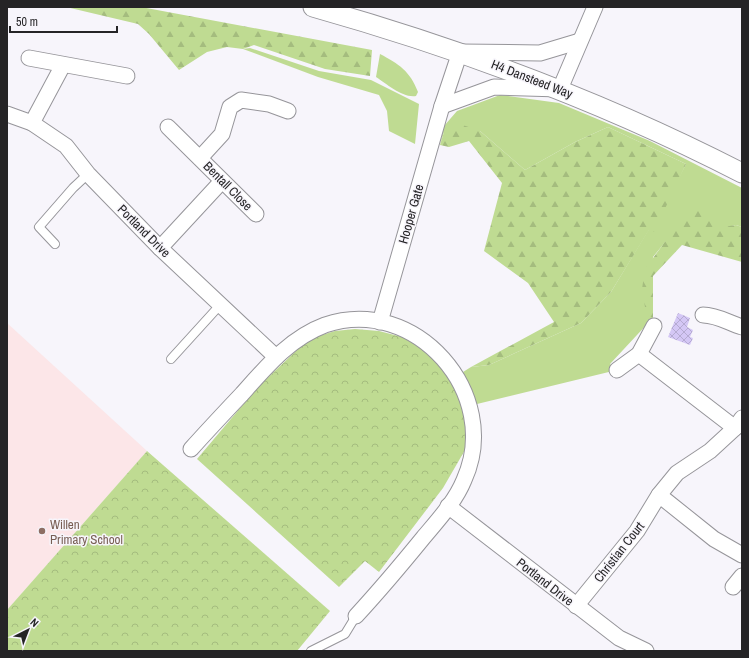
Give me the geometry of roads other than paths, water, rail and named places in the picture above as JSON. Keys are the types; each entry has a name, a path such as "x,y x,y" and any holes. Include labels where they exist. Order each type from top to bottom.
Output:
{"street":[{"name":"H4 Dansteed Way","path":"313,7 460,52 560,89 672,138 742,173"},
{"path":"442,106 494,87 560,89 595,7"},
{"path":"460,52 540,53 580,41"},
{"name":"Hooper Gate","path":"380,322 442,106 460,52"},
{"path":"29,58 127,76"},
{"path":"32,122 63,65"},
{"name":"Bentall Close","path":"200,158 222,134 230,107 241,100 269,104 288,111"},
{"name":"Portland Drive","path":"7,114 32,122 66,146 88,174 160,248 276,356"},
{"name":"Bentall Close","path":"168,127 256,214"},
{"path":"160,248 222,180"},
{"path":"704,315 715,315 725,321 742,327"},
{"path":"192,449 276,356 298,338 325,325 337,322 363,320 380,322 409,332 438,353 457,376 469,403 473,434 472,451 465,480 448,506 356,616"},
{"path":"617,370 639,354 654,326"},
{"name":"Christian Court","path":"576,606 637,531 659,495 677,473 710,451 738,423 639,354"},
{"path":"659,495 714,539 742,555"},
{"name":"Portland Drive","path":"448,506 619,638 646,651"}],"lane":[{"path":"55,244 38,227 73,188 88,174"},
{"path":"171,359 221,304"},
{"path":"311,651 345,634 356,616"}],"place":[{"name":"Willen Primary School","path":"42,531"}]}
